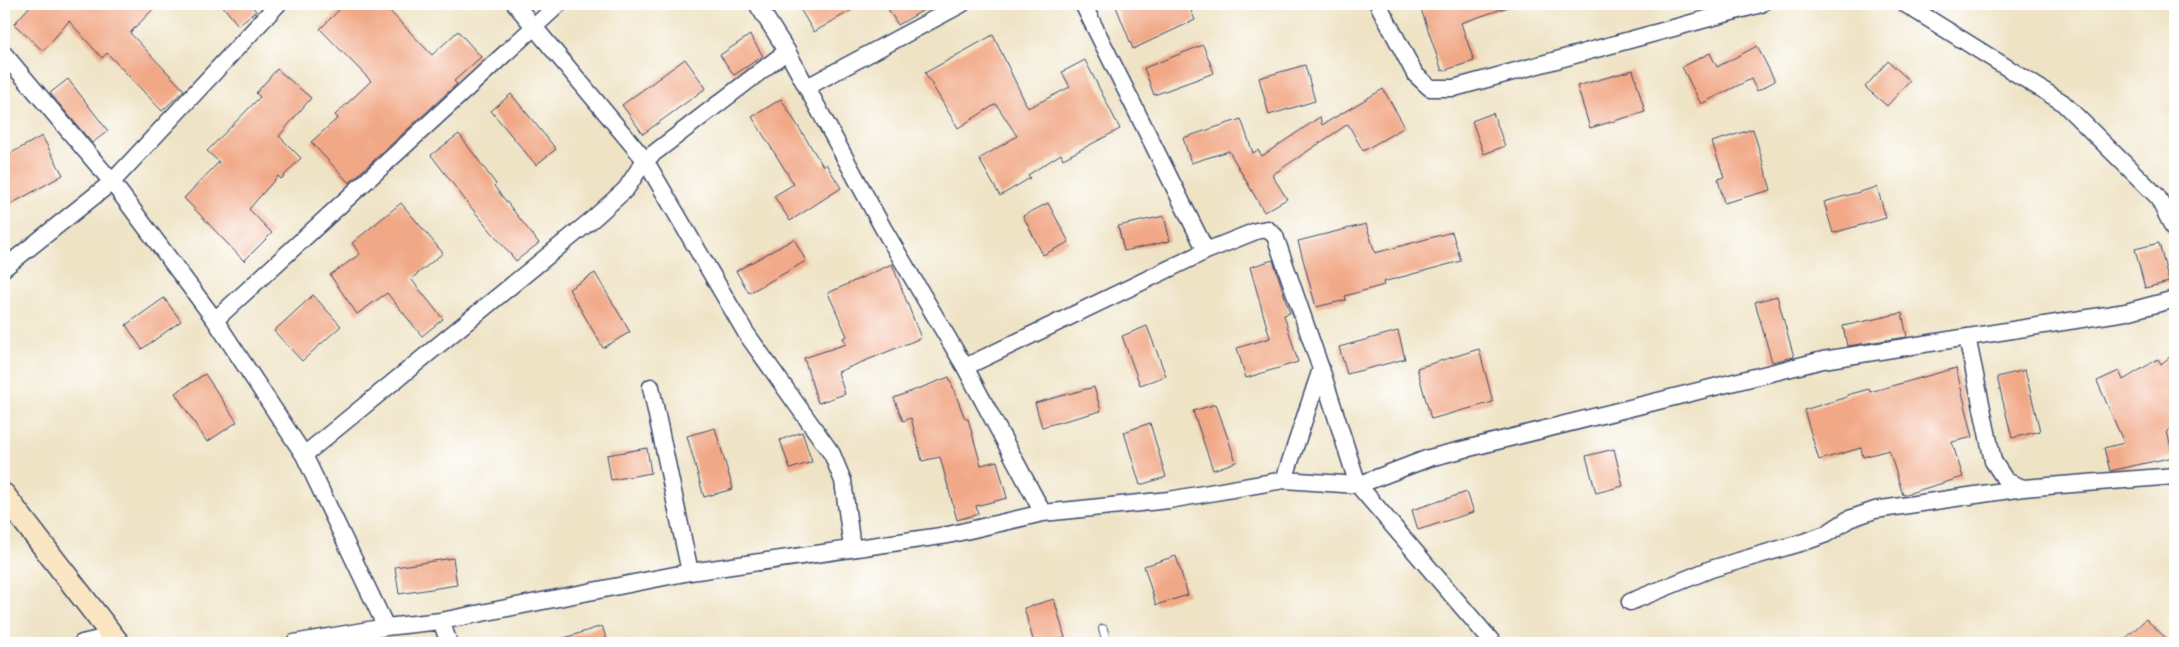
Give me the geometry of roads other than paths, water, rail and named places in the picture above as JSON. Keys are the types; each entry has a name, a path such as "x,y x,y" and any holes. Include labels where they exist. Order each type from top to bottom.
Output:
{"street":[{"path":"4,268 112,182 278,4"},
{"path":"515,4 535,25 645,160 746,334 832,454 843,481 852,548"},
{"path":"215,320 559,4"},
{"path":"757,4 787,51 883,228 965,367 1043,513"},
{"path":"807,87 962,4"},
{"path":"1083,4 1206,251"},
{"path":"1378,4 1415,74 1430,88 1454,88 1761,4"},
{"path":"1905,4 2062,102 2157,196 2175,231"},
{"path":"304,455 594,218 626,189 645,160 787,51"},
{"path":"4,54 112,182 215,320 304,455 386,626"},
{"path":"965,367 1206,251 1256,231 1268,229 1275,236 1321,369 1358,485 1493,643"},
{"path":"294,643 386,626 441,621 690,572 948,535 1043,513 1169,500 1284,480 1358,485 1429,458 1823,360 2126,312 2175,299"},
{"path":"1967,337 1993,461 2006,481 2023,488"},
{"path":"1284,480 1321,369"},
{"path":"652,386 690,572"},
{"path":"1630,602 1711,569 1807,542 1826,534 1850,519 1875,510 2023,488 2175,476"},
{"path":"4,495 115,640"},
{"path":"441,621 449,643"},
{"path":"82,643 115,640"}],"lane":[{"path":"1103,629 1107,643"}]}
